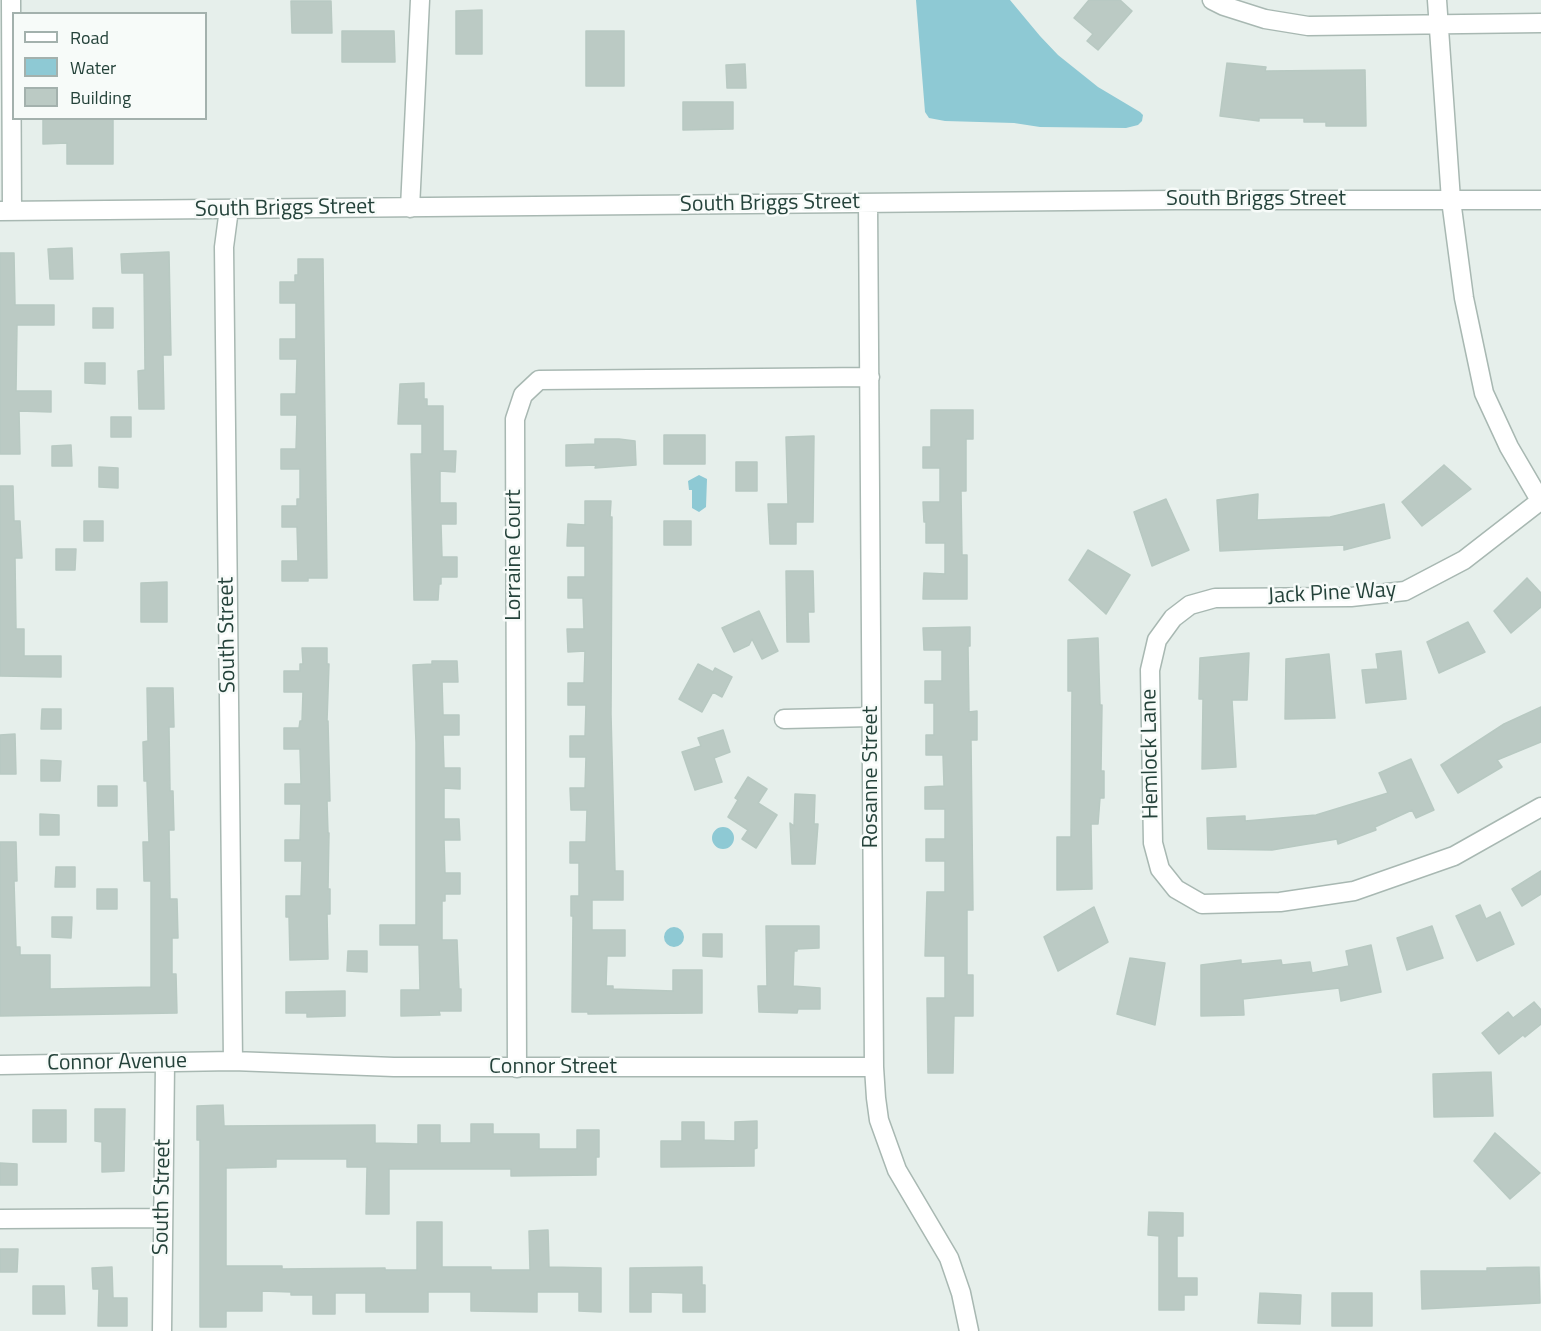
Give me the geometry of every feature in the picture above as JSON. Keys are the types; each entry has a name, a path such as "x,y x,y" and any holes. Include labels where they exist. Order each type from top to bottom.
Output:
{"street":[{"path":"6,210 11,0"},
{"path":"410,208 420,0"},
{"path":"1212,0 1265,19 1308,26 1541,23"},
{"path":"1437,0 1451,200 1464,298 1484,393 1509,447 1540,502"},
{"name":"South Briggs Street","path":"6,210 868,202 1541,200"},
{"name":"Rosanne Street","path":"868,202 874,1067 879,1120 888,1150 904,1183 949,1258 961,1293 969,1331"},
{"name":"South Street","path":"229,209 224,247 233,1061"},
{"name":"Lorraine Court","path":"517,1068 515,418 523,395 539,380 870,377"},
{"name":"Jack Pine Way","path":"1173,618 1190,605 1215,598 1351,597 1405,591 1464,560 1540,502"},
{"name":"Hemlock Lane","path":"1173,618 1157,640 1150,670 1153,843 1160,869 1176,889 1202,904 1280,902 1354,891 1454,856 1541,807"},
{"path":"784,719 871,717"},
{"name":"Connor Avenue","path":"0,1065 233,1061"},
{"name":"Connor Street","path":"233,1061 394,1067 874,1067"},
{"name":"South Street","path":"162,1331 165,1063"},
{"path":"0,1219 163,1218"}],"water":[{"path":"916,0 1010,0 1058,55 1098,87 1140,112 1143,115 1142,121 1138,125 1126,128 1040,127 1014,123 945,121 929,118 925,112"},
{"path":"699,475 707,479 706,507 699,512 692,508 692,490 689,490 688,481"},
{"path":"723,827 731,830 734,838 731,846 723,849 715,846 712,838 715,830"},
{"path":"674,927 681,930 684,937 681,944 674,947 667,944 664,937 667,930"}],"building":[{"path":"1089,0 1120,0 1132,11 1098,50 1087,41 1093,34 1074,18"},
{"path":"291,1 331,1 332,33 292,33"},
{"path":"482,10 482,54 456,54 456,11"},
{"path":"342,31 394,31 395,62 342,62"},
{"path":"586,31 624,31 624,86 586,86"},
{"path":"1227,63 1266,67 1265,71 1365,70 1366,126 1326,126 1326,122 1304,122 1304,118 1259,118 1259,121 1220,116"},
{"path":"745,64 746,88 727,88 726,65"},
{"path":"683,102 733,102 733,129 683,130"},
{"path":"43,120 113,120 113,164 67,164 67,143 43,144"},
{"path":"72,248 73,279 50,279 48,249"},
{"path":"169,252 171,355 163,355 164,409 139,409 138,371 145,370 144,273 122,273 121,254"},
{"path":"0,253 14,253 15,305 54,305 54,325 17,325 16,391 51,391 51,412 19,411 20,454 0,454"},
{"path":"298,259 323,259 327,578 282,581 282,561 298,561 297,527 282,527 282,506 297,506 297,499 300,499 300,469 281,469 281,449 296,449 297,415 281,415 281,394 296,394 297,359 280,359 280,339 296,339 296,303 280,303 280,282 295,282 295,275 298,275"},
{"path":"93,308 113,308 113,328 93,328"},
{"path":"85,363 105,363 105,384 85,383"},
{"path":"424,383 424,399 427,399 427,406 443,406 443,451 456,451 455,472 440,471 440,503 456,503 456,524 441,524 442,557 457,557 457,577 441,577 438,600 414,600 411,454 422,454 422,424 398,424 400,384"},
{"path":"931,410 973,410 973,439 966,439 966,491 961,491 962,555 967,555 967,599 923,599 924,573 945,574 945,543 926,543 926,522 924,522 923,502 940,502 940,468 923,468 923,447 931,447"},
{"path":"111,417 131,417 131,437 111,437"},
{"path":"664,435 705,435 705,464 664,464"},
{"path":"814,436 813,522 796,522 796,544 770,544 768,504 788,504 786,437"},
{"path":"595,439 635,441 636,465 595,468 596,465 566,466 566,445 595,444"},
{"path":"71,445 72,466 52,466 52,446"},
{"path":"736,462 757,462 757,491 736,491"},
{"path":"1444,465 1471,489 1422,526 1402,502"},
{"path":"99,467 118,468 118,488 99,487"},
{"path":"0,486 13,486 14,521 20,521 22,558 15,558 16,629 24,629 24,656 61,656 61,677 0,676"},
{"path":"1258,494 1257,520 1330,517 1384,504 1390,538 1344,550 1344,545 1220,551 1217,500"},
{"path":"1166,499 1189,550 1152,566 1134,512"},
{"path":"585,501 611,501 611,714 615,871 623,871 623,900 592,900 592,930 625,930 625,956 607,956 606,986 613,986 613,989 673,991 673,970 702,970 702,1013 588,1014 588,1012 572,1012 573,916 571,916 571,896 579,896 579,863 570,863 570,842 586,842 587,810 571,810 570,788 585,788 586,757 570,757 570,736 585,736 586,705 568,705 568,683 584,683 585,651 568,652 567,629 584,629 583,598 568,598 568,577 585,577 585,546 567,546 568,524 585,525"},
{"path":"84,521 103,521 103,541 84,541"},
{"path":"664,521 691,521 691,545 664,545"},
{"path":"56,549 76,549 75,570 56,570"},
{"path":"1088,550 1130,575 1106,614 1069,580"},
{"path":"786,571 813,571 814,612 808,612 809,642 787,642"},
{"path":"1527,578 1541,593 1541,607 1511,633 1494,611"},
{"path":"167,582 167,622 141,622 141,583"},
{"path":"759,611 778,651 762,659 752,639 749,645 734,652 722,628"},
{"path":"1468,622 1485,652 1439,673 1427,642"},
{"path":"970,627 969,712 977,711 977,740 971,740 973,910 967,910 967,975 973,975 973,1016 954,1016 953,1073 928,1073 927,998 945,998 945,956 925,956 927,892 945,892 945,861 926,861 926,839 945,839 945,809 925,809 925,787 944,786 943,755 926,755 926,735 934,735 934,703 925,703 925,681 942,681 942,650 924,650 923,628"},
{"path":"1098,638 1100,705 1102,705 1101,771 1104,771 1104,798 1100,798 1098,824 1091,824 1092,889 1057,890 1057,837 1071,837 1072,691 1068,691 1068,640"},
{"path":"302,648 327,648 327,664 329,664 327,721 330,801 327,801 330,914 327,914 328,959 290,960 286,896 301,896 302,861 285,861 285,840 300,840 301,804 285,804 285,784 301,784 300,749 284,749 284,728 299,728 300,721 302,721 303,692 284,692 284,671 300,671 300,664 303,664"},
{"path":"1401,651 1406,699 1366,703 1362,670 1378,669 1376,654"},
{"path":"1249,653 1247,700 1232,700 1236,767 1202,769 1203,699 1199,699 1200,658"},
{"path":"1329,654 1335,718 1285,719 1286,659"},
{"path":"432,661 457,661 458,682 442,682 443,715 459,715 459,735 443,735 444,768 460,768 460,789 444,788 444,819 459,819 460,840 444,840 445,873 460,873 460,894 445,894 445,901 442,901 442,940 457,940 461,1011 439,1011 440,1015 401,1016 401,990 420,990 419,945 380,945 380,925 416,925 416,743 413,665 432,664"},
{"path":"698,664 713,672 715,668 732,677 722,697 713,692 702,712 679,699"},
{"path":"147,688 173,688 174,727 169,727 170,791 173,791 174,830 169,830 170,899 177,899 178,938 172,938 172,974 176,974 177,1013 0,1016 0,842 16,842 17,881 14,881 16,947 20,947 20,955 50,955 50,989 151,987 151,881 144,881 143,842 149,842 143,742 148,741"},
{"path":"1541,707 1541,742 1497,760 1502,767 1458,793 1441,765 1504,724"},
{"path":"42,709 61,709 61,729 41,729"},
{"path":"723,730 730,752 714,758 722,782 695,790 682,752 701,746 698,738"},
{"path":"15,734 16,774 0,774 0,735"},
{"path":"1411,759 1434,810 1416,818 1412,810 1375,827 1376,830 1338,844 1337,839 1272,850 1208,849 1207,818 1245,816 1245,821 1316,815 1388,793 1379,773"},
{"path":"41,760 61,761 60,781 41,781"},
{"path":"748,777 767,789 758,803 777,815 756,848 742,839 748,830 728,817 738,800 735,798"},
{"path":"98,786 117,786 117,806 98,806"},
{"path":"795,794 815,795 814,824 818,824 815,864 792,864 790,823 794,826"},
{"path":"40,814 59,815 59,835 40,835"},
{"path":"56,867 75,867 75,887 55,887"},
{"path":"1541,871 1541,894 1522,906 1512,889"},
{"path":"97,889 117,889 117,909 97,909"},
{"path":"1480,905 1486,919 1500,912 1514,944 1477,961 1456,916"},
{"path":"1094,907 1108,942 1058,971 1044,937"},
{"path":"52,917 72,917 71,938 52,937"},
{"path":"766,926 819,926 819,948 794,951 793,986 820,988 820,1009 798,1009 797,1013 759,1012 758,986 767,986"},
{"path":"1432,926 1443,958 1407,970 1397,938"},
{"path":"703,934 722,934 722,957 703,956"},
{"path":"1371,945 1381,992 1341,1001 1339,988 1243,999 1244,1015 1201,1016 1201,965 1241,960 1241,964 1281,960 1282,965 1310,962 1312,973 1349,966 1346,951"},
{"path":"348,951 367,951 367,972 347,971"},
{"path":"1130,958 1165,963 1155,1025 1117,1014"},
{"path":"345,991 345,1016 307,1017 307,1013 286,1013 286,992"},
{"path":"1534,1002 1541,1010 1541,1024 1499,1054 1482,1033 1508,1012 1513,1018"},
{"path":"1491,1072 1493,1116 1434,1117 1433,1074"},
{"path":"223,1105 224,1126 375,1125 375,1143 418,1144 418,1125 440,1125 440,1143 471,1143 471,1124 493,1124 493,1134 539,1134 539,1149 577,1149 577,1130 599,1130 596,1175 511,1176 511,1169 389,1169 389,1214 366,1214 367,1167 347,1167 347,1159 276,1159 276,1167 226,1168 226,1266 282,1266 282,1269 417,1270 417,1222 442,1222 442,1267 530,1270 529,1231 548,1230 549,1267 601,1268 601,1312 579,1311 579,1292 537,1292 537,1312 471,1311 471,1292 428,1292 428,1312 366,1312 366,1293 335,1293 335,1314 313,1314 313,1295 262,1291 262,1311 226,1311 226,1327 200,1327 200,1140 197,1140 197,1106"},
{"path":"95,1109 125,1109 124,1171 102,1172 102,1142 95,1141"},
{"path":"33,1110 66,1110 66,1142 33,1142"},
{"path":"757,1121 754,1166 661,1167 661,1141 682,1141 682,1122 704,1122 704,1140 735,1141 735,1122"},
{"path":"1495,1133 1540,1173 1510,1199 1474,1161"},
{"path":"0,1163 17,1164 17,1185 0,1185"},
{"path":"1149,1212 1183,1213 1183,1236 1177,1236 1177,1278 1197,1278 1197,1295 1184,1295 1184,1310 1159,1310 1159,1236 1148,1235"},
{"path":"0,1249 18,1249 17,1272 0,1272"},
{"path":"112,1267 113,1298 127,1298 127,1326 98,1326 99,1289 93,1289 92,1268"},
{"path":"702,1267 705,1312 683,1312 683,1293 651,1292 651,1312 630,1312 630,1268"},
{"path":"1539,1267 1540,1303 1422,1309 1421,1271 1487,1271 1487,1268"},
{"path":"33,1286 64,1286 65,1314 33,1314"},
{"path":"1260,1293 1301,1295 1300,1324 1258,1323"},
{"path":"1332,1293 1372,1293 1372,1326 1332,1326"}]}
